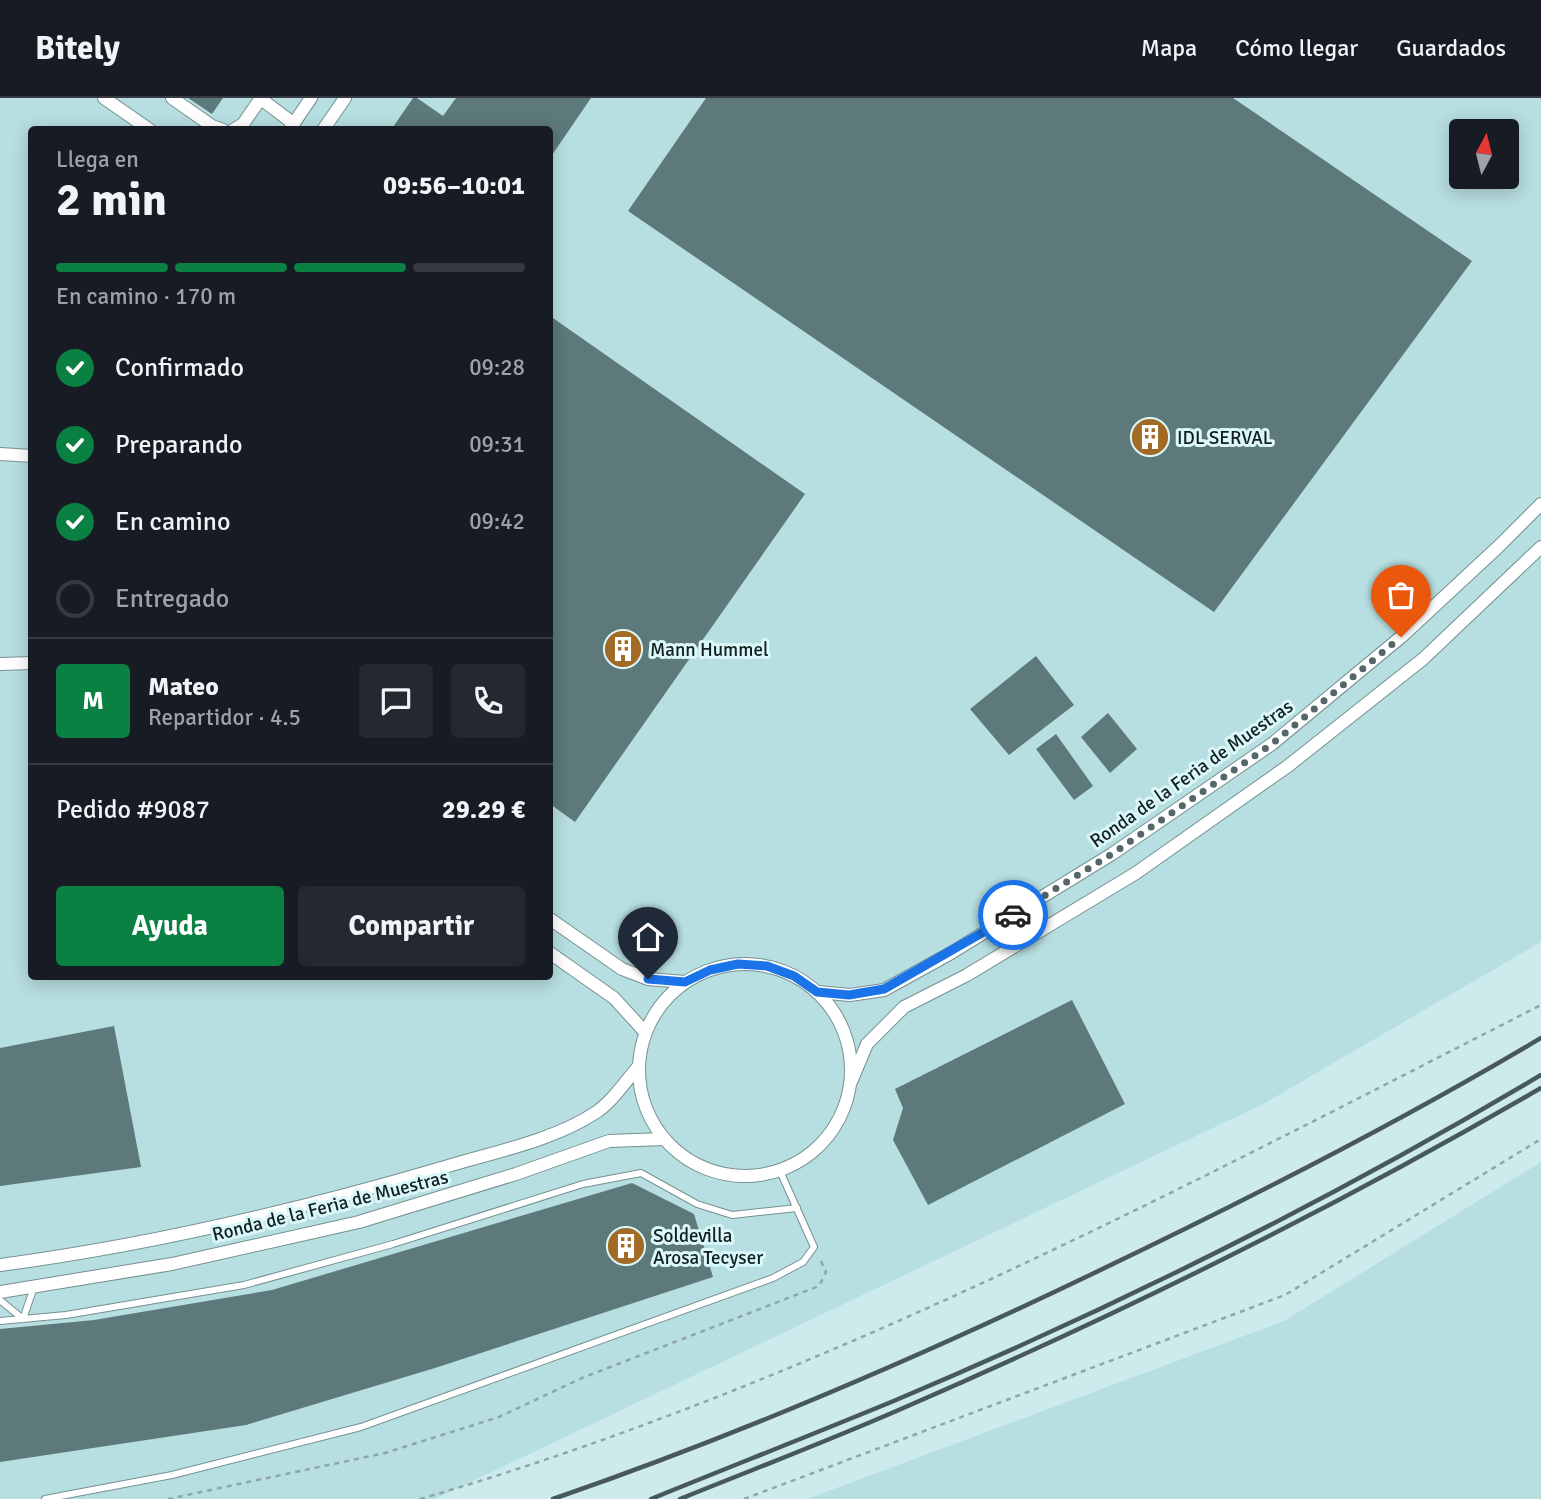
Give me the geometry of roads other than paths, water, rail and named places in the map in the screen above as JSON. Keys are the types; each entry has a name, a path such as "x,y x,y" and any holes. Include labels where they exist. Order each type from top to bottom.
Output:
{"street":[{"path":"104,98 144,126"},
{"path":"173,98 212,126"},
{"path":"240,126 261,98 291,126"},
{"path":"293,126 311,98"},
{"path":"326,126 345,98"},
{"path":"0,454 28,456"},
{"name":"Ronda de la Feria de Muestras","path":"817,992 849,995 884,989 951,953 1112,854 1272,744 1401,637 1498,548 1541,504"},
{"name":"Ronda de la Feria de Muestras","path":"851,1082 849,1049 838,1018 817,992 794,976 767,966 748,965 710,970 685,982 658,1009 645,1032 638,1067 645,1105 664,1139 694,1163 730,1176 755,1176 780,1171 807,1157 828,1137 843,1111 851,1082 867,1044 904,1007 967,975 1136,873 1288,766 1423,659 1541,547"},
{"path":"0,664 28,663"},
{"path":"553,921 622,969 648,979 685,982"},
{"path":"553,955 614,998 645,1032"},
{"name":"Ronda de la Feria de Muestras","path":"0,1265 171,1237 348,1195 505,1149 560,1130 596,1113 638,1067"},
{"name":"Ronda de la Feria de Muestras","path":"0,1292 172,1265 359,1222 516,1174 609,1141 664,1139"}],"lane":[{"path":"46,1499 172,1475 361,1427 773,1278 803,1262 814,1247 780,1171"},
{"path":"0,1321 66,1315 244,1284 393,1244 583,1184 641,1173 697,1204 732,1215 797,1208"},
{"path":"23,1319 34,1287"},
{"path":"0,1300 23,1319"}],"railway":[{"path":"553,1499 757,1423 1024,1306 1318,1162 1541,1038"},
{"path":"651,1499 896,1400 1143,1288 1305,1207 1541,1075"},
{"path":"680,1499 819,1444 1064,1336 1306,1217 1541,1088"}],"place":[{"name":"IDL SERVAL","path":"1150,437"},
{"name":"Mann Hummel","path":"623,649"},
{"name":"Soldevilla Arosa Tecyser","path":"626,1246"}]}
